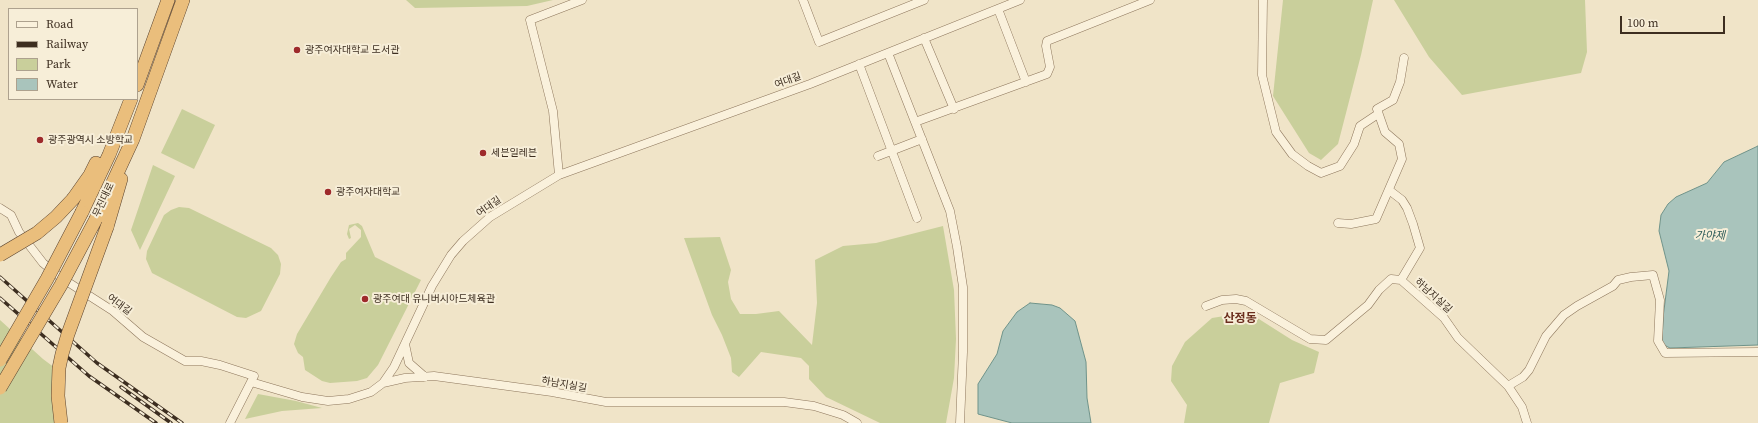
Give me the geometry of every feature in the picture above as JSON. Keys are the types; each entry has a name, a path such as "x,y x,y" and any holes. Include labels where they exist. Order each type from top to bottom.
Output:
{"highway":[{"path":"138,82 168,0"},
{"name":"무진대로","path":"0,388 61,286 96,219 133,139 183,0"},
{"path":"0,255 37,233 56,217 73,199 90,175 129,100"},
{"name":"무진대로","path":"0,360 47,279 82,212 109,155 130,100"},
{"path":"61,423 58,396 59,368 62,354 107,227 133,139"}],"street":[{"path":"559,175 553,111 530,20 582,0"},
{"path":"803,0 819,42 924,0"},
{"name":"여대길","path":"0,208 11,215 19,232 43,262 60,277 113,311 143,337 185,360 201,361 220,365 251,382 302,397 339,401 371,392 383,383 394,367 432,286 451,255 463,241 490,217 559,175 810,84 888,53 1000,5 1020,0"},
{"path":"916,122 944,110 954,109 1047,74 1050,67 1046,46 1048,41 1150,0"},
{"path":"1263,0 1262,75 1276,132 1292,154 1308,166 1322,173 1340,166 1354,144 1360,126 1378,114"},
{"path":"1000,5 1026,82"},
{"path":"924,38 954,109"},
{"path":"888,53 950,211 963,288 963,352 960,423"},
{"path":"1338,223 1351,224 1376,218 1402,159 1399,144 1385,132 1377,109 1392,100 1400,82 1404,58"},
{"path":"859,64 917,218"},
{"path":"878,156 922,139"},
{"path":"1389,190 1402,200 1407,208 1420,248 1401,280"},
{"path":"1508,386 1523,377 1529,370 1546,336 1564,315 1613,286 1618,280 1631,277 1653,275 1660,300 1658,341 1665,353 1758,352"},
{"name":"하남지실길","path":"1206,306 1222,300 1236,299 1246,301 1310,339 1326,340 1368,306 1379,290 1391,279 1401,280 1444,318 1458,338 1508,386 1522,407 1527,423"},
{"path":"405,344 409,363 424,377"},
{"name":"하남지실길","path":"383,383 405,378 434,376 552,392 606,402 784,402 814,406 843,415 857,423"},
{"path":"230,423 251,382"}],"green space":[{"path":"406,0 553,0 527,6 415,8"},
{"path":"1283,0 1373,0 1361,55 1338,144 1321,160 1309,153 1273,96"},
{"path":"1394,0 1585,0 1587,52 1581,73 1462,95 1429,57"},
{"path":"182,109 215,125 194,169 161,153"},
{"path":"153,165 175,176 140,250 131,230"},
{"path":"179,207 189,208 271,248 278,255 281,264 280,274 261,311 246,318 237,317 152,273 146,259 147,251 164,215"},
{"name":"광주여대 유니버시아드체육관","path":"358,223 362,226 375,257 421,280 378,365 367,378 357,381 330,383 322,381 305,370 303,357 298,353 294,344 297,334 331,277 341,262 346,259 346,253 361,237 361,230 355,225 349,229 351,238 349,239 347,234 349,225"},
{"path":"943,226 954,290 956,339 954,378 946,423 880,423 826,397 809,379 809,366 801,358 761,352 739,377 732,372 731,358 712,315 684,238 720,237 731,270 728,282 731,299 740,314 756,314 779,311 812,345 817,303 815,260 843,246 876,243"},
{"path":"1237,314 1251,314 1292,340 1319,352 1314,373 1280,383 1269,423 1184,423 1187,405 1171,381 1172,366 1185,342 1212,318"},
{"path":"0,320 43,359 59,371 60,423 0,423"},
{"path":"258,394 296,401 322,408 282,411 245,419"}],"water":[{"name":"가야제","path":"1758,146 1758,345 1670,348 1662,342 1663,318 1669,271 1659,231 1661,215 1668,204 1676,197 1707,183 1724,162"},
{"path":"1030,303 1052,305 1060,308 1075,321 1086,362 1087,398 1091,423 1012,423 978,414 978,384 997,354 1003,331 1017,312"}],"railway":[{"path":"0,277 97,363 182,423"},
{"path":"0,298 89,376 156,423"},
{"path":"121,387 171,423"}],"place":[{"name":"광주여자대학교 도서관","path":"297,50"},
{"name":"광주광역시 소방학교","path":"40,140"},
{"name":"세븐일레븐","path":"483,153"},
{"name":"광주여자대학교","path":"328,192"},
{"name":"광주여대 유니버시아드체육관","path":"365,299"}],"district":[{"name":"산정동","path":"1240,319"}]}
